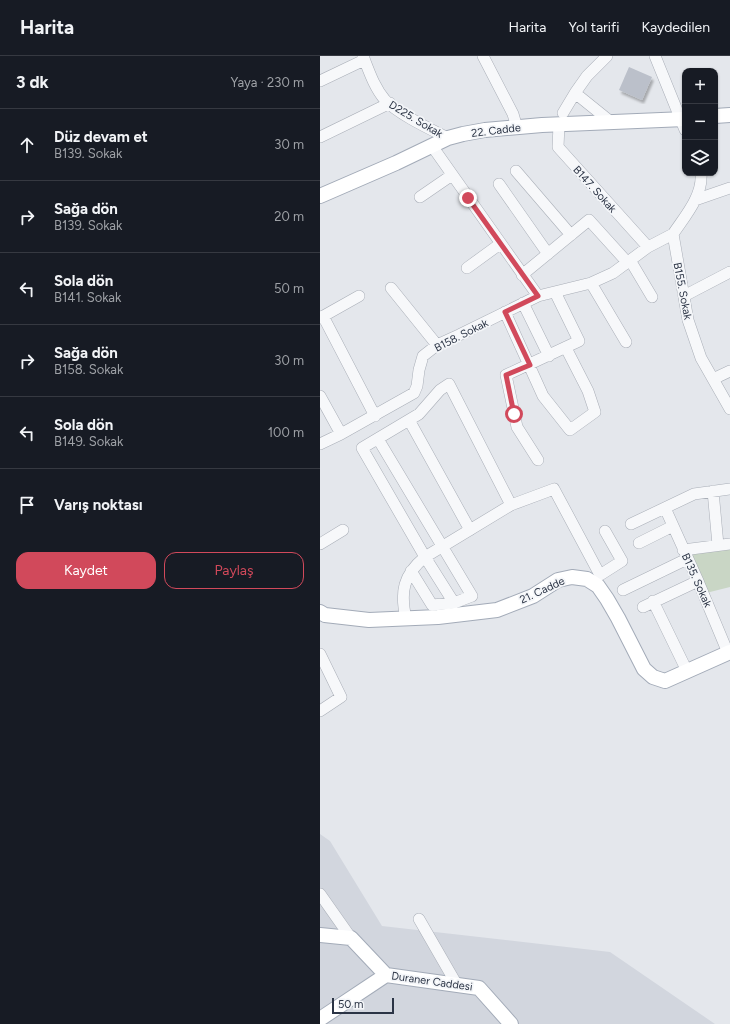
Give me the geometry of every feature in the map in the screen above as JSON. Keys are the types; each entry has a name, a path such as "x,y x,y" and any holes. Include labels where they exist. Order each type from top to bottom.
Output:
{"main road":[{"path":"718,116 730,115"},
{"name":"22. Cadde","path":"320,195 396,163 448,138 484,130 517,128 561,119 611,122 682,123"},
{"name":"21. Cadde","path":"320,612 325,615 369,620 438,617 497,610 533,596 558,580 572,577 587,579 598,586 618,618 644,669 653,677 665,680 729,652"},
{"path":"320,935 351,938 386,975 320,1019"},
{"name":"Duraner Caddesi","path":"386,975 479,988 511,1024"}],"street":[{"path":"484,56 513,114 517,128"},
{"path":"561,119 587,76 607,56"},
{"path":"655,56 682,121"},
{"path":"320,81 364,58"},
{"name":"D225. Sokak","path":"364,58 374,83 385,100 405,115 448,138"},
{"path":"576,93 611,122"},
{"path":"320,137 390,104"},
{"name":"B147. Sokak","path":"561,119 558,147 648,247"},
{"path":"432,146 538,296"},
{"path":"516,171 572,235"},
{"path":"420,197 452,175"},
{"path":"673,234 695,200 702,181 701,176"},
{"path":"499,184 548,254"},
{"path":"695,200 730,188"},
{"path":"522,275 590,220 628,261 652,297"},
{"name":"B158. Sokak","path":"320,444 375,416 414,393 417,386 423,356 437,345 459,336 538,296 591,283 613,272 648,247 673,234"},
{"name":"B155. Sokak","path":"673,234 688,320 701,358 730,409"},
{"path":"467,268 500,244"},
{"path":"684,296 730,272"},
{"path":"591,283 626,342"},
{"path":"391,288 437,345"},
{"path":"538,460 517,427 506,375 579,341 554,292"},
{"path":"359,296 321,317 375,416"},
{"path":"523,303 549,356"},
{"path":"505,312 543,396 570,430 595,412 588,391 566,348"},
{"path":"713,379 730,371"},
{"path":"454,603 424,557 362,448 420,414 440,390 449,384 511,505"},
{"path":"320,396 341,434"},
{"path":"409,420 470,530"},
{"path":"378,439 472,596 454,603 432,605 411,571"},
{"path":"406,619 403,589 411,571 424,557 511,505 554,489 600,575 622,561 605,531"},
{"path":"631,524 694,494 730,489"},
{"path":"713,491 718,545"},
{"name":"B135. Sokak","path":"665,508 729,652"},
{"path":"639,543 672,526"},
{"path":"320,544 343,530"},
{"path":"623,590 685,554 718,545 730,544"},
{"path":"643,606 698,581"},
{"path":"653,602 687,671"},
{"path":"320,654 341,697 320,711"},
{"path":"320,894 351,938"},
{"path":"419,919 457,985"}],"shaded area":[{"path":"320,834 330,841 382,926 610,952 715,1024 320,1024"}],"green space":[{"path":"730,548 730,587 706,593 690,552"}],"building":[{"path":"629,67 652,77 642,100 619,90"}],"route":[{"path":"468,198 538,296 505,312 530,365 506,375 514,414"}]}
